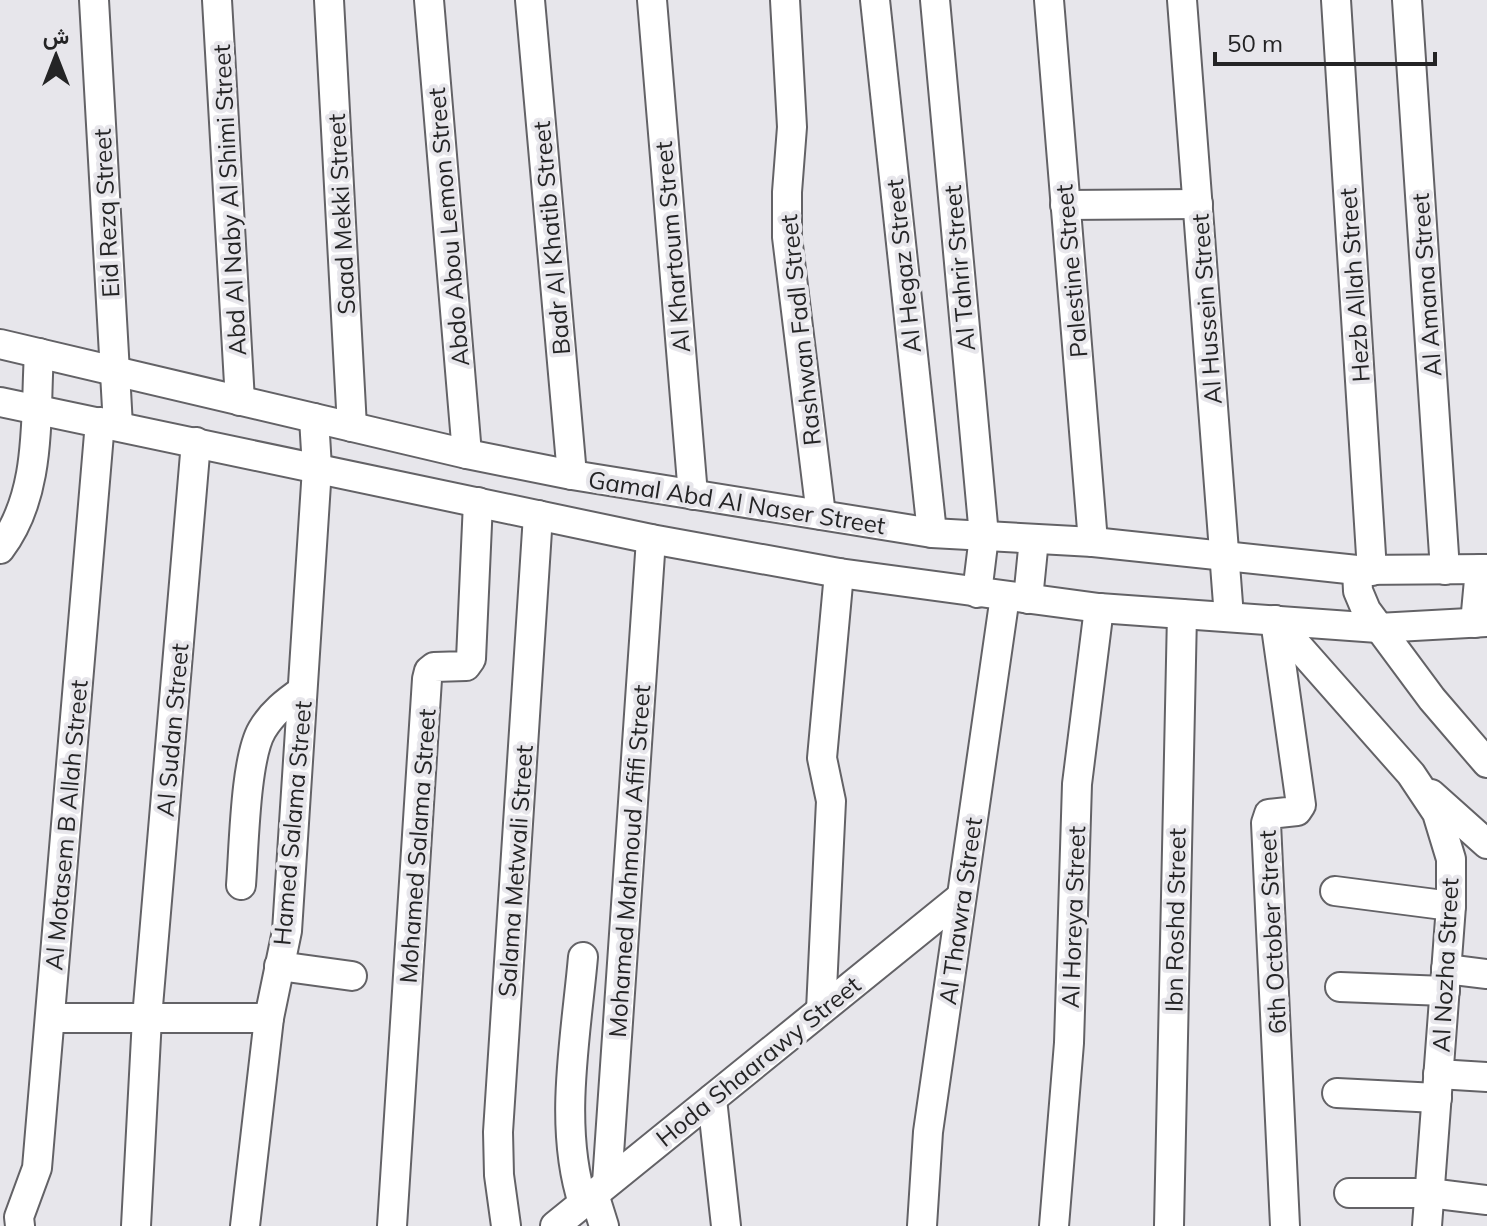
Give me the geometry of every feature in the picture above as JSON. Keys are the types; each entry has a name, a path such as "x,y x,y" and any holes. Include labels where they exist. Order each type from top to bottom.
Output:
{"street":[{"name":"Eid Rezq Street","path":"94,0 115,371 109,424"},
{"name":"Abd Al Naby Al Shimi Street","path":"217,0 240,401"},
{"name":"Saad Mekki Street","path":"329,0 352,427"},
{"name":"Abdo Abou Lemon Street","path":"429,0 467,454"},
{"name":"Badr Al Khatib Street","path":"530,0 572,475"},
{"name":"Al Khartoum Street","path":"652,0 693,495"},
{"name":"Rashwan Fadl Street","path":"785,0 792,127 787,237 821,515"},
{"name":"Al Hegaz Street","path":"875,0 932,533"},
{"name":"Al Tahrir Street","path":"935,0 984,536 1003,596"},
{"name":"Palestine Street","path":"1049,0 1093,542"},
{"name":"Al Hussein Street","path":"1182,0 1229,617"},
{"name":"Hezb Allah Street","path":"1336,0 1364,570 1358,591 1378,628 1432,699 1487,763"},
{"name":"Al Amana Street","path":"1407,0 1445,570"},
{"path":"1065,205 1198,204"},
{"name":"Gamal Abd Al Naser Street","path":"0,344 467,454 572,475 932,533 1093,542 1364,570 1484,569"},
{"path":"0,549 16,526 31,481 39,353"},
{"name":"Gamal Abd Al Naser Street","path":"0,402 651,539 839,573 1099,608 1378,628 1481,623"},
{"name":"Hamed Salama Street","path":"245,1226 269,1018 287,931 317,468 314,418"},
{"name":"Al Motasem B Allah Street","path":"20,1226 19,1217 37,1168 109,424"},
{"name":"Al Sudan Street","path":"136,1226 147,1018 196,442"},
{"name":"Mohamed Salama Street","path":"392,1226 427,679 434,667 461,667 470,663 478,502"},
{"name":"Salama Metwali Street","path":"506,1226 499,1175 498,1132 538,515"},
{"name":"Mohamed Mahmoud Afifi Street","path":"595,1194 651,539"},
{"path":"1003,596 1034,539"},
{"path":"1481,623 1484,569"},
{"path":"821,1010 831,801 822,758 839,573"},
{"name":"Al Thawra Street","path":"922,1226 928,1132 1003,596"},
{"name":"Al Horeya Street","path":"1054,1226 1069,1043 1077,784 1099,608"},
{"name":"Ibn Roshd Street","path":"1169,1226 1182,614"},
{"name":"Al Nozha Street","path":"1275,620 1411,774 1437,813 1451,859 1451,906 1427,1226"},
{"name":"6th October Street","path":"1275,620 1301,805 1297,811 1269,814 1266,823 1285,1226"},
{"path":"241,885 252,760 261,732 278,708 302,691"},
{"path":"1411,774 1448,812 1487,844"},
{"path":"1335,891 1451,906"},
{"name":"Hoda Shaarawy Street","path":"555,1226 961,897"},
{"path":"583,957 570,1122 574,1177 595,1194 604,1226"},
{"path":"279,966 352,976"},
{"path":"1340,987 1487,974"},
{"path":"50,1018 269,1018"},
{"path":"1337,1093 1437,1086 1487,1077"},
{"path":"712,1099 726,1226"},
{"path":"1349,1193 1429,1193 1487,1200"}]}
